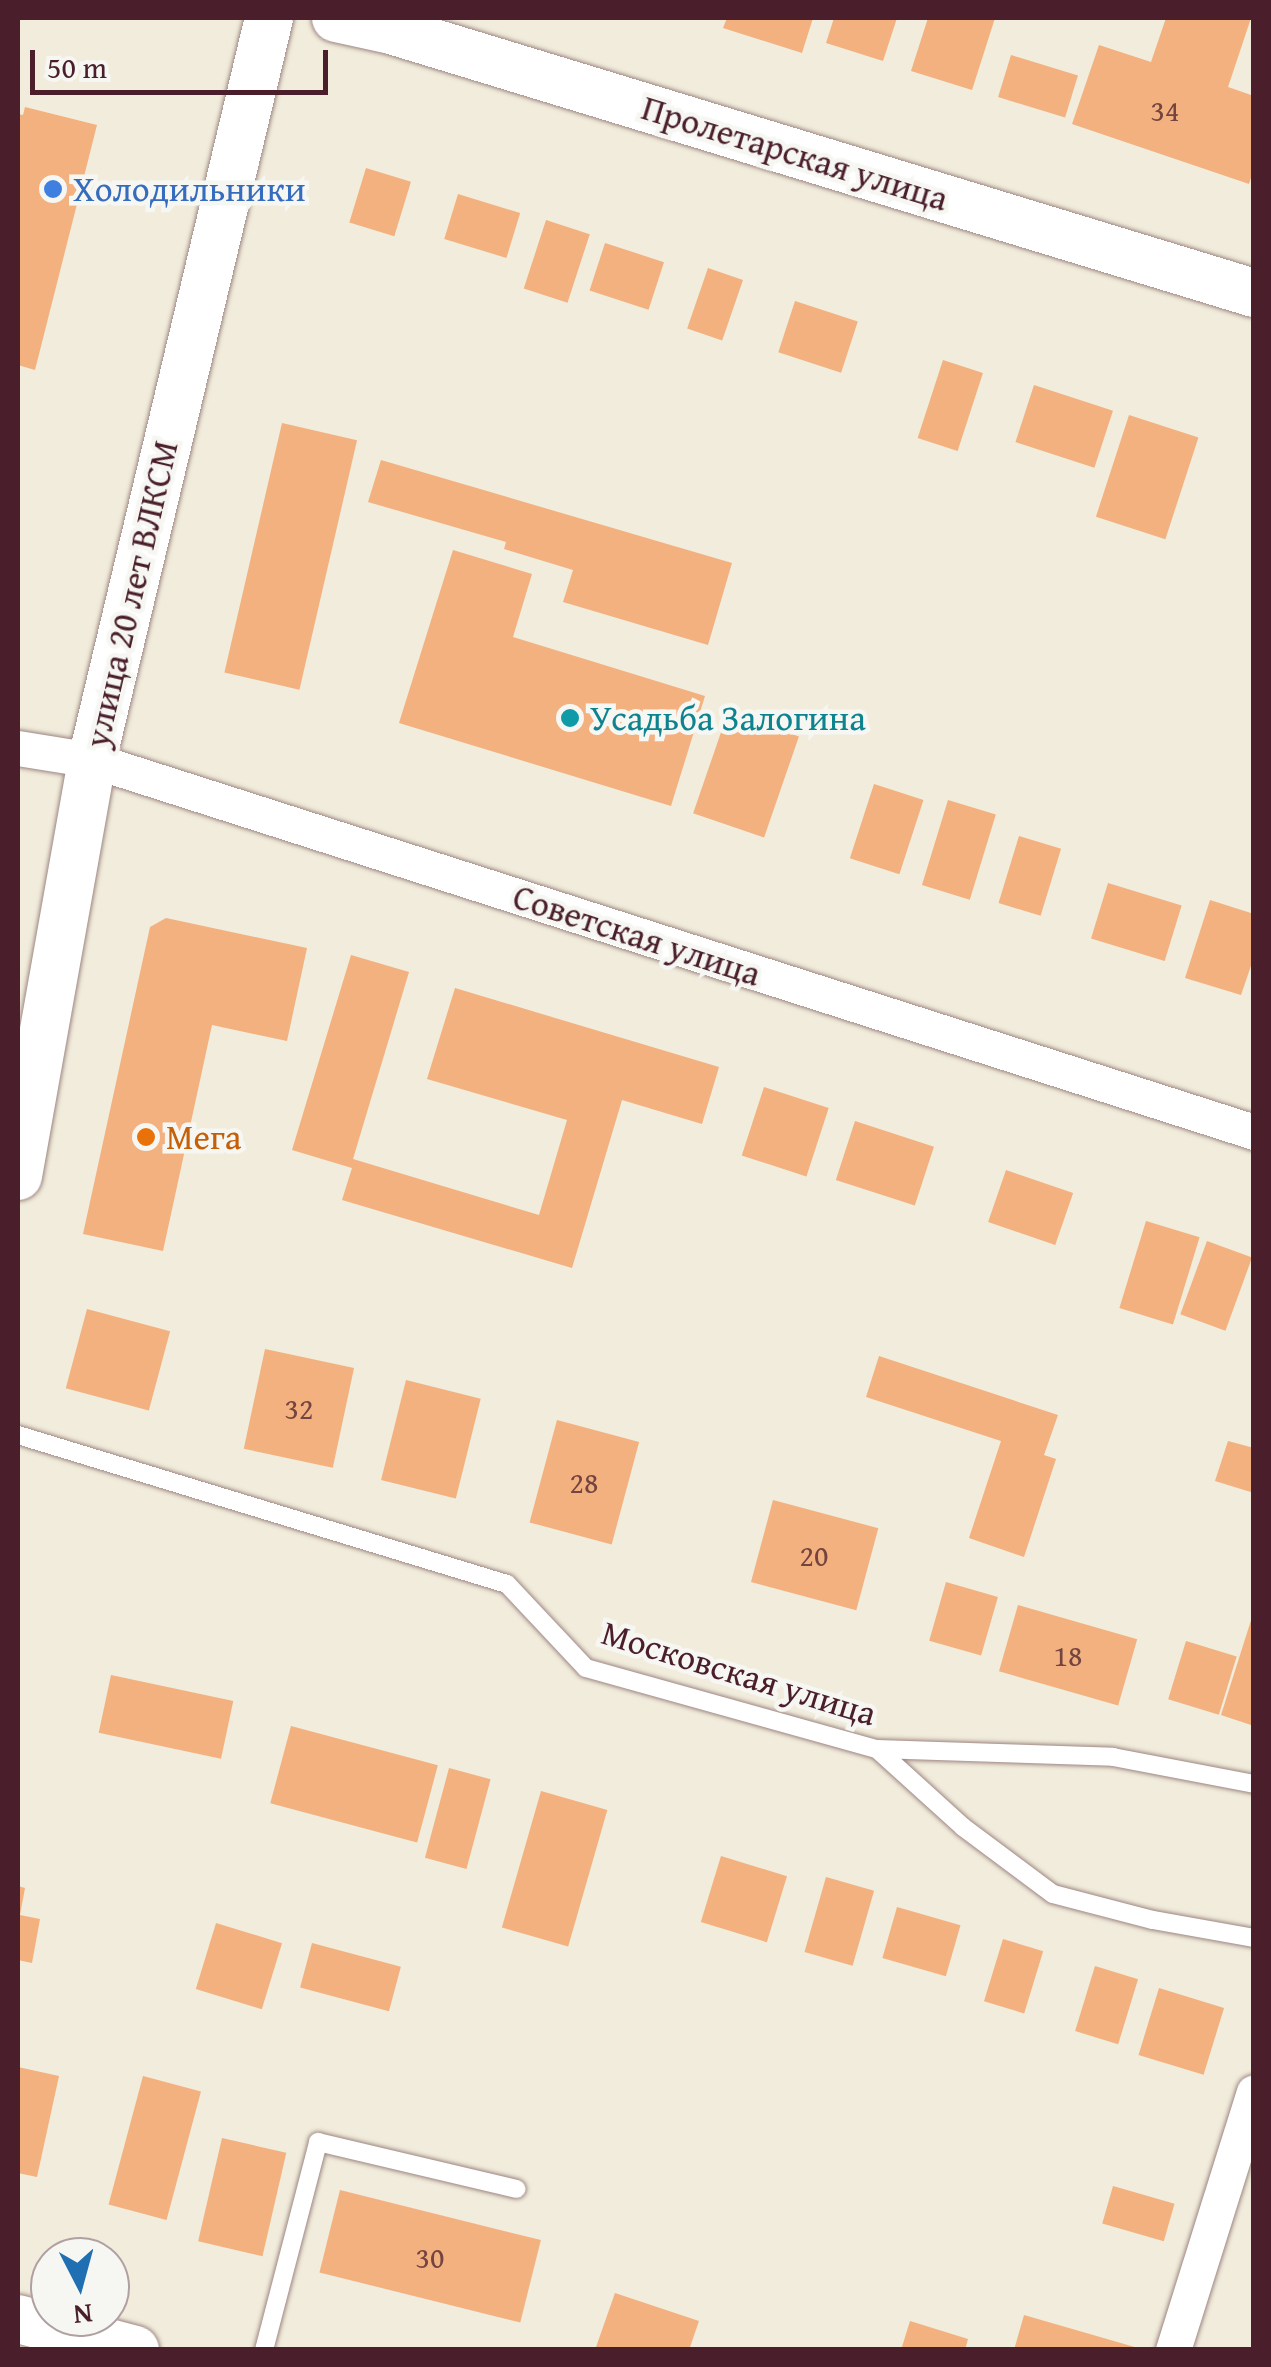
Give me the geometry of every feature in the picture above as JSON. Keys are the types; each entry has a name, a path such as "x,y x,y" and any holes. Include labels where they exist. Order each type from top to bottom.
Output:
{"street":[{"name":"улица 20 лет ВЛКСМ","path":"18,1176 92,760 269,18"},
{"name":"Пролетарская улица","path":"336,18 409,36 1254,293"},
{"name":"Советская улица","path":"18,748 92,760 1254,1132"},
{"path":"1173,2350 1254,2092"},
{"path":"18,2318 134,2350"}],"lane":[{"name":"Московская улица","path":"18,1435 507,1584 586,1668 877,1750 1113,1756 1254,1784"},
{"path":"877,1750 962,1827 1054,1894 1153,1920 1254,1938"},
{"path":"264,2350 318,2142 517,2188"}],"building":[{"path":"727,18 813,18 802,53 723,28"},
{"path":"834,18 897,18 883,61 826,43"},
{"path":"928,18 995,18 972,90 911,71"},
{"path":"1166,18 1251,18 1228,87 1254,96 1254,169 1249,184 1072,124 1099,45 1151,62"},
{"path":"1011,55 1078,75 1065,118 998,97"},
{"path":"25,107 97,125 35,370 18,365 18,114 23,115"},
{"path":"366,168 411,182 394,236 349,223"},
{"path":"458,194 520,213 506,258 444,239"},
{"path":"546,220 590,234 567,303 524,288"},
{"path":"605,243 664,262 649,310 590,291"},
{"path":"708,268 743,280 722,341 687,329"},
{"path":"795,301 858,321 841,373 778,352"},
{"path":"943,360 983,373 958,451 918,438"},
{"path":"1034,385 1113,411 1094,468 1015,442"},
{"path":"1129,415 1198,438 1165,539 1096,517"},
{"path":"282,423 357,440 299,690 224,672"},
{"path":"381,460 732,563 708,645 563,602 573,570 504,549 506,542 368,502"},
{"path":"453,550 532,574 513,637 705,696 671,806 399,723"},
{"path":"728,712 799,736 764,838 693,813"},
{"path":"874,784 923,800 899,874 850,858"},
{"path":"948,800 996,815 970,900 922,885"},
{"path":"1019,836 1061,849 1041,916 999,903"},
{"path":"1108,883 1182,906 1165,961 1091,938"},
{"path":"1210,900 1254,914 1254,957 1241,995 1185,978"},
{"name":"Мега","path":"166,918 307,948 287,1041 212,1025 163,1251 83,1234 150,927"},
{"path":"351,955 409,972 353,1159 539,1215 567,1120 427,1079 455,988 719,1067 702,1124 622,1100 572,1268 342,1200 352,1168 292,1150"},
{"path":"764,1087 829,1108 806,1176 742,1155"},
{"path":"855,1121 934,1147 915,1206 836,1180"},
{"path":"1006,1170 1073,1193 1055,1245 988,1222"},
{"path":"1146,1221 1200,1237 1173,1324 1119,1308"},
{"path":"1207,1241 1252,1257 1225,1331 1180,1314"},
{"path":"87,1309 170,1331 149,1410 66,1388"},
{"path":"265,1349 354,1368 333,1468 244,1449"},
{"path":"879,1356 1058,1415 1044,1455 1056,1459 1024,1557 969,1538 1001,1441 866,1397"},
{"path":"406,1380 481,1399 456,1499 381,1480"},
{"path":"557,1420 639,1442 612,1544 530,1522"},
{"path":"1228,1441 1254,1448 1254,1493 1215,1481"},
{"path":"773,1500 878,1528 856,1610 751,1582"},
{"path":"946,1582 998,1597 981,1656 929,1641"},
{"path":"1018,1605 1137,1639 1118,1706 999,1671"},
{"path":"1254,1614 1254,1726 1221,1715"},
{"path":"1186,1641 1237,1656 1219,1715 1168,1699"},
{"path":"111,1675 233,1701 221,1759 99,1733"},
{"path":"291,1726 438,1765 417,1843 270,1803"},
{"path":"449,1768 491,1779 466,1869 425,1858"},
{"path":"541,1791 607,1810 568,1947 502,1927"},
{"path":"721,1856 787,1876 767,1942 701,1922"},
{"path":"826,1877 874,1891 853,1966 805,1952"},
{"path":"18,1886 25,1888 20,1915 40,1919 32,1963 18,1960"},
{"path":"897,1907 960,1925 946,1976 882,1958"},
{"path":"216,1923 282,1943 262,2009 196,1989"},
{"path":"1003,1939 1043,1951 1024,2013 984,2001"},
{"path":"312,1943 401,1967 389,2011 300,1987"},
{"path":"1095,1966 1138,1979 1118,2044 1075,2031"},
{"path":"1159,1988 1224,2008 1204,2075 1139,2055"},
{"path":"18,2067 59,2076 37,2177 18,2173"},
{"path":"143,2076 201,2092 167,2220 109,2204"},
{"path":"222,2138 286,2153 262,2256 198,2241"},
{"path":"1113,2186 1175,2204 1164,2241 1102,2223"},
{"path":"340,2190 541,2240 520,2323 319,2272"},
{"path":"615,2293 699,2321 689,2350 595,2350"},
{"path":"1024,2315 1138,2348 1138,2350 1014,2350"},
{"path":"910,2321 968,2339 965,2350 901,2350"}],"place":[{"name":"Холодильники","path":"53,189"},
{"name":"Усадьба Залогина","path":"570,718"},
{"name":"Мега","path":"146,1137"}]}
